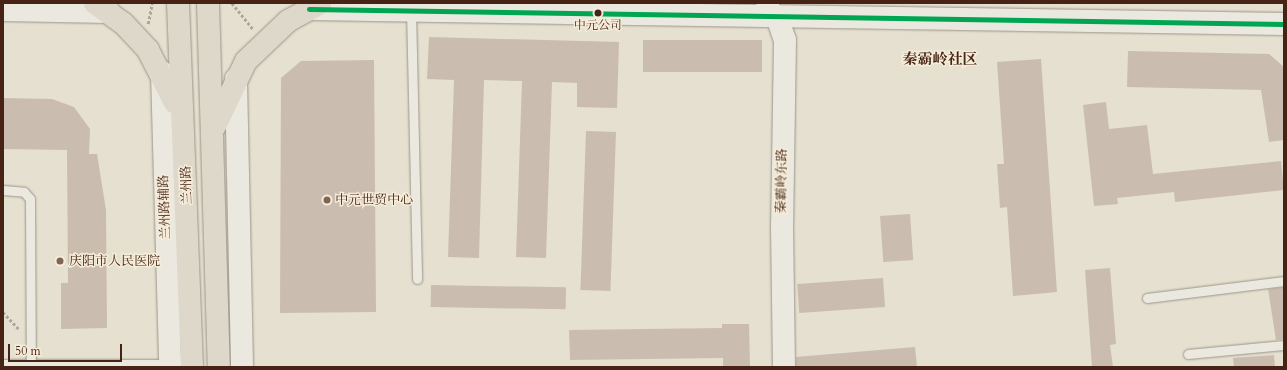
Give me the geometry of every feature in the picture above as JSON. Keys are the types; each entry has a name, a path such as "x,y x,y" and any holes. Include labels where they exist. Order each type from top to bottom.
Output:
{"main road":[{"name":"兰州路","path":"178,3 179,75 185,132 192,367"},
{"name":"兰州路","path":"208,3 208,74 213,133 219,367"},
{"path":"213,133 236,79 246,61 266,41 315,6"},
{"path":"102,7 139,38 162,71 185,132"}],"street":[{"path":"315,6 411,10 769,9 1284,24"},
{"path":"3,10 102,7"},
{"name":"秦霸岭东路","path":"769,9 785,40 782,226 784,367"},
{"name":"秦霸岭东路","path":"791,367 788,226 791,56 802,10"},
{"name":"兰州路辅路","path":"162,71 170,365"},
{"path":"236,79 242,367"}],"lane":[{"path":"411,10 417,279"},
{"path":"3,190 24,192 30,199 31,364"},
{"path":"1147,298 1284,281"},
{"path":"1188,354 1284,345"},
{"path":"3,364 170,365"}],"path":[{"path":"232,3 239,16 266,41"}],"building":[{"path":"429,37 619,42 617,108 577,107 577,83 552,82 546,258 516,257 522,81 484,80 479,258 448,257 454,80 427,79"},
{"path":"643,40 762,40 762,72 643,72"},
{"path":"1128,51 1269,54 1284,67 1284,140 1269,142 1261,90 1127,87"},
{"path":"1041,59 1057,292 1013,296 1007,207 1000,208 997,164 1004,164 997,62"},
{"name":"中元世贸中心","path":"374,60 376,312 280,313 281,78 301,61"},
{"path":"3,98 52,99 74,107 90,129 89,154 97,154 106,210 107,328 61,329 61,283 68,283 67,150 3,149"},
{"path":"1106,102 1109,129 1147,125 1153,174 1281,161 1284,190 1175,202 1174,192 1117,198 1118,204 1094,206 1083,105"},
{"path":"586,131 616,132 610,291 580,290"},
{"path":"910,214 913,260 883,262 880,216"},
{"path":"1110,268 1116,344 1110,345 1113,367 1092,367 1085,270"},
{"path":"883,278 885,307 799,313 797,284"},
{"path":"431,285 566,287 566,309 431,307"},
{"path":"1284,287 1284,339 1276,340 1268,289"},
{"path":"722,324 749,324 750,366 723,366 723,358 570,360 569,330 722,328"},
{"path":"915,347 917,367 796,367 796,357"},
{"path":"1274,355 1275,367 1234,367 1233,358"}],"transit line":[{"path":"309,9 1284,24"}],"place":[{"name":"中元公司","path":"598,13"},
{"name":"中元世贸中心","path":"327,200"},
{"name":"庆阳市人民医院","path":"60,261"}],"district":[{"name":"秦霸岭社区","path":"940,60"}]}
